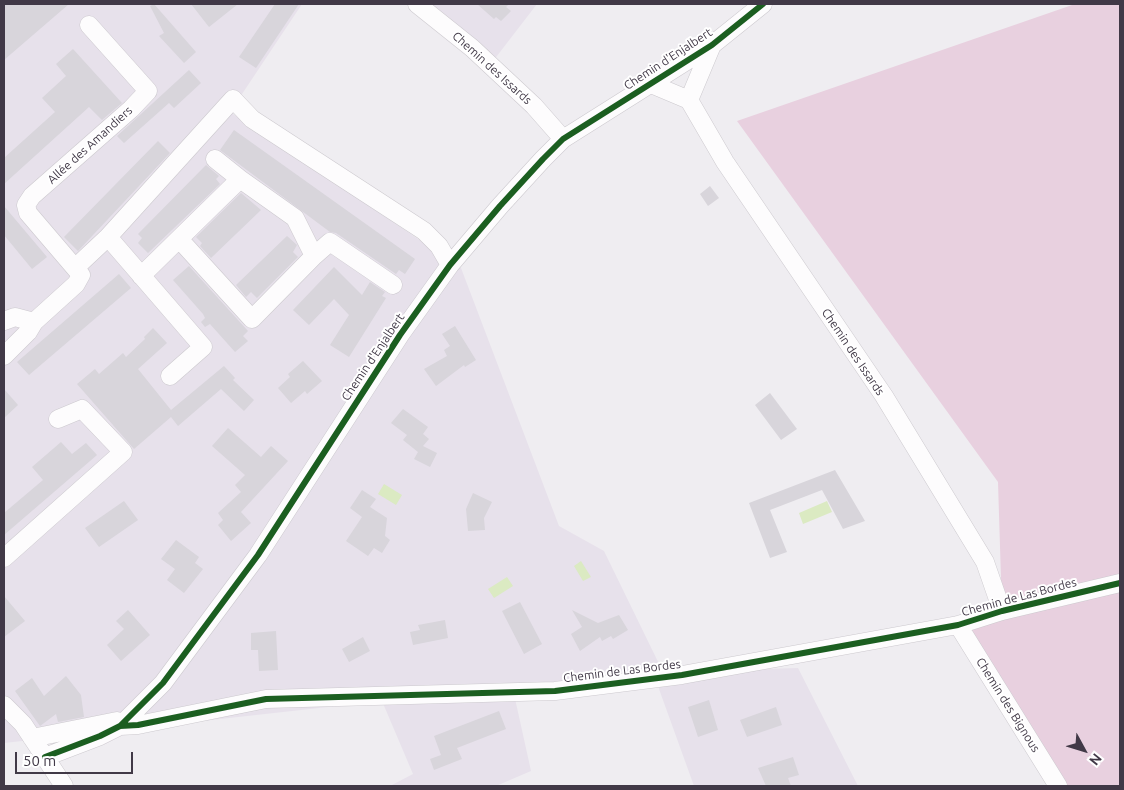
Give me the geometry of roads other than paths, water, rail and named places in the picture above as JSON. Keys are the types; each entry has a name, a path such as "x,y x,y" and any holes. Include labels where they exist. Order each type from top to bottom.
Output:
{"street":[{"name":"Chemin des Issards","path":"416,4 479,54 534,106 563,139"},
{"name":"Chemin d'Enjalbert","path":"45,757 100,736 124,722 163,683 258,555 390,351 450,265 500,206 563,139 712,45 763,4"},
{"name":"Allée des Amandiers","path":"76,267 28,213 26,205 32,196 131,109 148,91 89,25"},
{"path":"651,84 689,100 712,45"},
{"path":"4,355 28,332 34,322 76,284 81,275 76,267 108,237 233,99 252,119 424,231 438,246 450,265"},
{"name":"Chemin des Issards","path":"689,100 725,162 884,396 985,562 1002,611"},
{"path":"215,160 295,218 314,256"},
{"path":"141,276 180,240 240,179"},
{"path":"108,237 203,347 170,376"},
{"path":"180,240 252,319 330,242 393,284"},
{"path":"4,321 15,317 34,322"},
{"path":"4,558 123,452 82,409 58,419"},
{"name":"Chemin de Las Bordes","path":"124,722 138,725 266,699 555,691 682,675 958,625 1002,611 1120,583"},
{"name":"Chemin des Bignous","path":"958,625 1058,786"},
{"path":"4,705 23,724 64,786"},
{"path":"32,738 124,722"}]}
